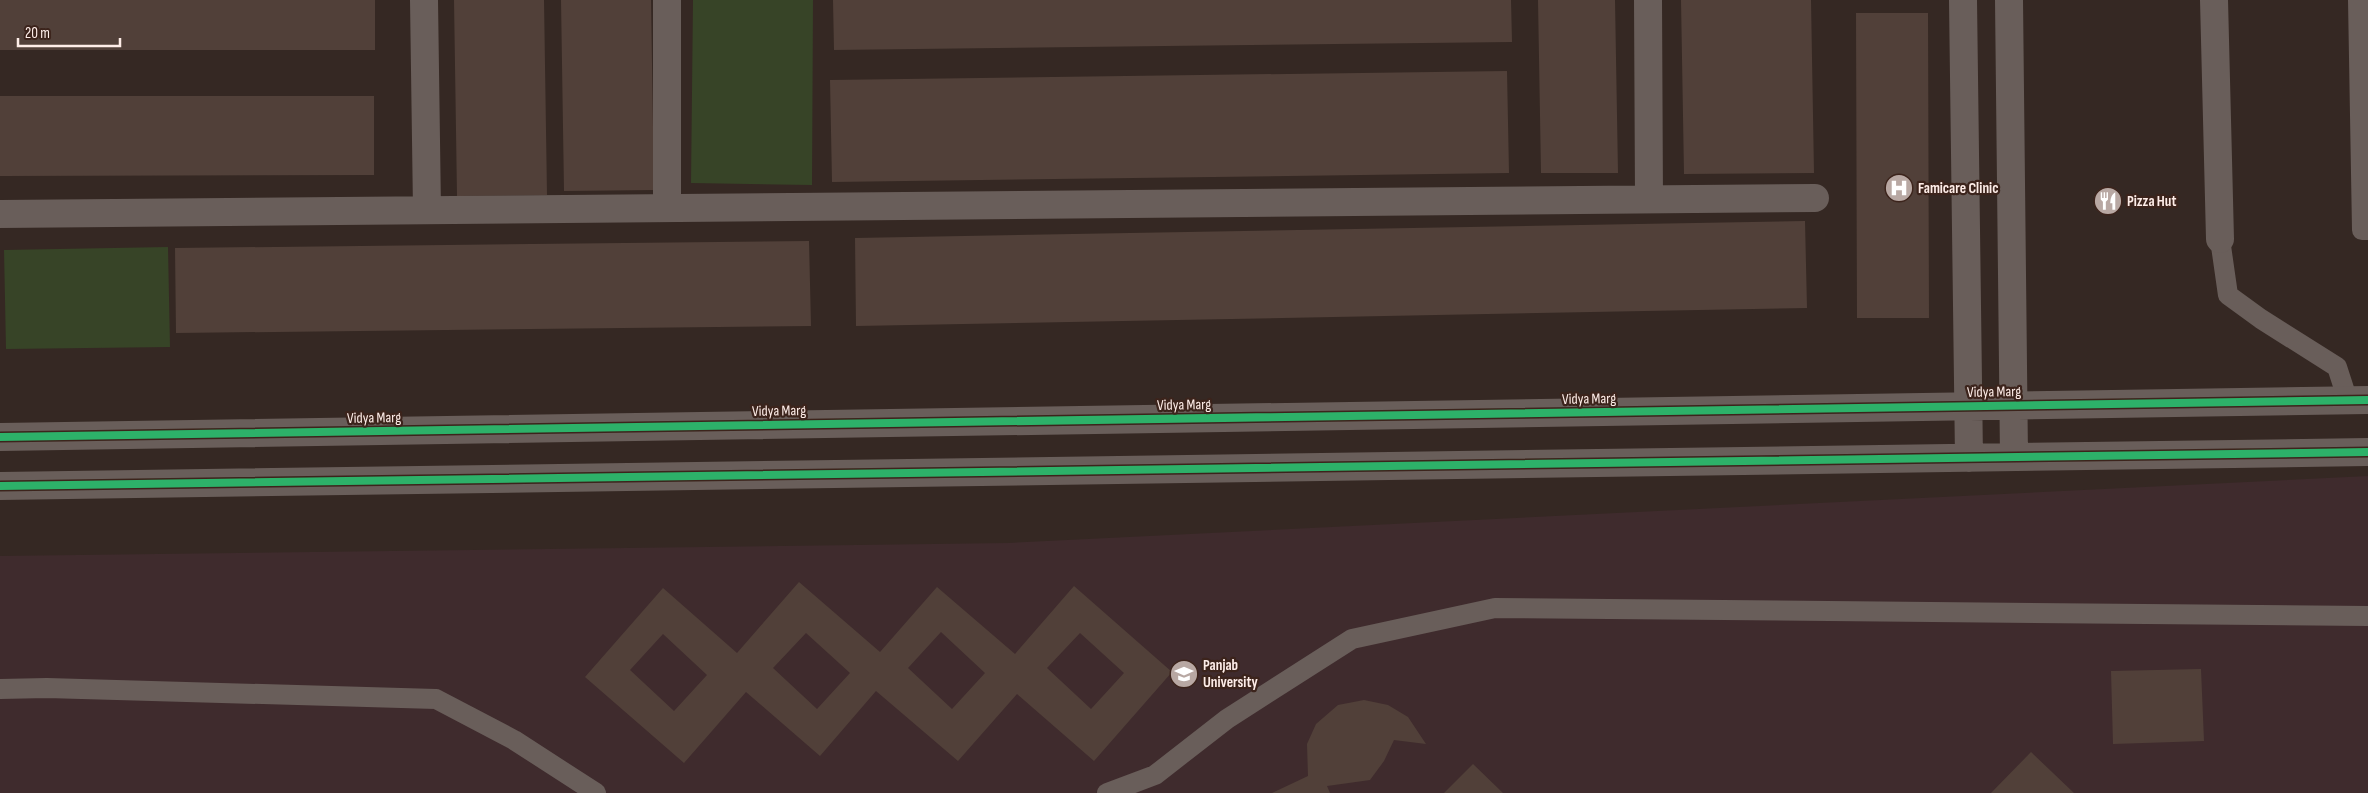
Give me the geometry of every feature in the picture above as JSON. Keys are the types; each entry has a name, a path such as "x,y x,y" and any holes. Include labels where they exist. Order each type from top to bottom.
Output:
{"main road":[{"path":"424,0 427,210"},
{"path":"667,0 667,208"},
{"path":"1648,0 1649,199"},
{"path":"1963,0 1969,458"},
{"path":"2009,0 2014,457"},
{"path":"2214,0 2220,239"},
{"path":"0,214 1815,198"},
{"name":"Vidya Marg","path":"0,437 2358,400"},
{"path":"0,486 2368,452"}],"lane":[{"path":"2358,0 2364,95 2362,230 2368,230"},
{"path":"2220,239 2228,294 2261,319 2337,367 2358,400"},
{"path":"1107,793 1154,775 1227,719 1352,638 1495,608 2368,616"},
{"path":"0,689 47,688 436,699 514,740 596,793"}],"shaded area":[{"name":"Panjab University","path":"2368,476 2368,793 0,793 0,556 1008,543"}],"green space":[{"path":"693,0 813,0 812,185 691,183"},
{"path":"168,247 170,347 6,349 4,250"}],"building":[{"path":"0,0 375,0 375,50 0,50"},
{"path":"454,0 544,0 547,195 457,196"},
{"path":"561,0 651,0 654,190 564,191"},
{"path":"833,0 1511,0 1512,42 834,50"},
{"path":"1538,0 1615,0 1618,173 1541,173"},
{"path":"1681,0 1811,0 1814,173 1684,174"},
{"path":"1856,13 1928,13 1929,318 1857,318"},
{"path":"1507,71 1509,173 832,182 830,80"},
{"path":"0,96 374,96 374,175 0,176"},
{"path":"1805,221 1807,308 856,326 855,238"},
{"path":"809,241 811,326 176,333 175,248"},
{"path":"799,582 880,652 937,587 1015,654 1074,586 1172,672 1094,761 1017,694 958,761 876,691 820,756 746,692 684,763 585,677 663,588 737,653","holes":["941,632 985,673 952,709 908,668","806,633 850,673 817,709 773,668","1080,633 1124,673 1091,709 1047,668","663,634 707,675 674,711 630,670"]},
{"path":"2201,669 2204,741 2113,744 2111,671"},
{"path":"1364,700 1388,705 1408,717 1426,744 1394,740 1384,761 1370,780 1327,786 1330,793 1272,793 1308,776 1307,744 1316,724 1338,705"},
{"path":"2031,752 2074,793 1991,793"},
{"path":"1473,764 1503,793 1444,793"}],"cycle path":[{"path":"0,437 2368,400"},
{"path":"0,486 2368,452"}],"place":[{"name":"Famicare Clinic","path":"1899,188"},
{"name":"Pizza Hut","path":"2108,201"},
{"name":"Panjab University","path":"1184,674"}]}
